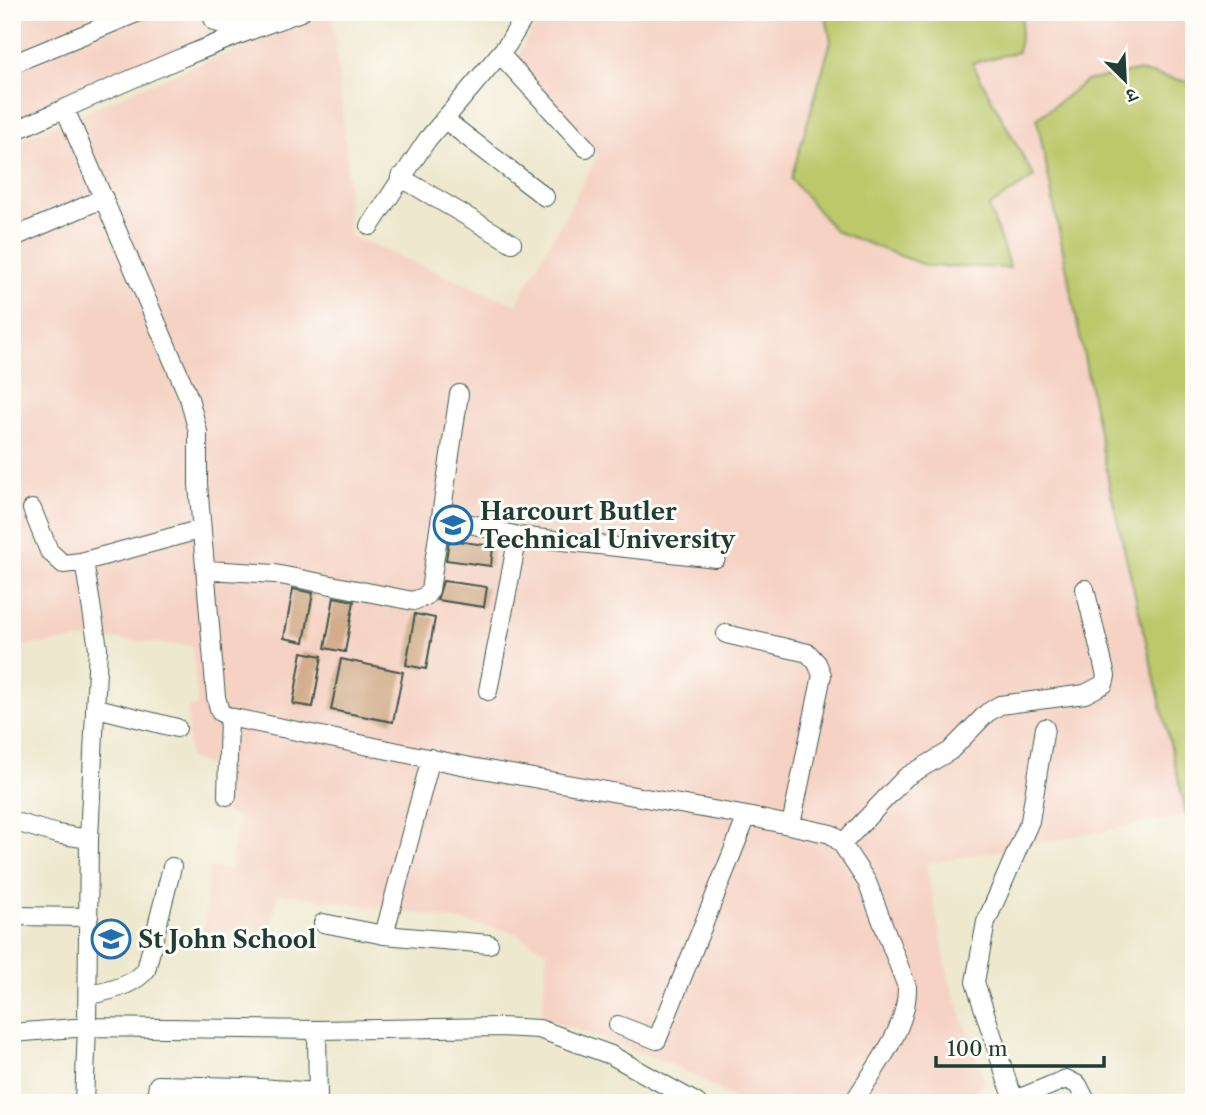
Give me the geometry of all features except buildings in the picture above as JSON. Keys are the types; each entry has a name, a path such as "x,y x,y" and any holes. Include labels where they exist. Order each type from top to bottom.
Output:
{"street":[{"path":"12,64 139,12"},
{"path":"210,12 215,22 223,24 254,12"},
{"path":"12,132 253,29 301,12"},
{"path":"370,226 400,177 444,118 500,54 527,12"},
{"path":"500,54 586,148"},
{"path":"65,109 189,398 198,432 198,484 216,697 220,712 229,717 431,758 831,834 842,844 867,882 907,986 907,1003 901,1023 853,1103"},
{"path":"444,118 545,198"},
{"path":"400,177 512,243"},
{"path":"12,238 104,198"},
{"path":"207,570 275,574 418,600 426,596 430,590 460,394"},
{"path":"32,509 49,551 62,564 84,561 202,529"},
{"path":"441,520 455,520 519,536 716,558"},
{"path":"488,691 519,536"},
{"path":"83,1103 88,995 89,839 98,648 84,561"},
{"path":"842,844 906,777 950,751 987,713 1000,705 1085,694 1104,684 1106,676 1085,589"},
{"path":"726,634 808,653 817,663 822,675 791,825"},
{"path":"97,708 177,728"},
{"path":"227,796 229,717"},
{"path":"1045,728 1030,821 986,922 975,982 1015,1102 1066,1079 1078,1084 1087,1103"},
{"path":"384,935 431,758"},
{"path":"618,1025 657,1040 747,816"},
{"path":"12,821 57,834 89,839"},
{"path":"88,995 106,992 141,976 146,970 172,867"},
{"path":"12,916 89,917"},
{"path":"323,923 384,935 489,944"},
{"path":"12,1033 87,1027 539,1029 611,1055 697,1103"},
{"path":"155,1103 158,1086 244,1087 320,1100 317,1030"}],"shaded area":[{"path":"12,12 284,12 12,124"},
{"name":"Harcourt Butler Technical University","path":"332,12 347,158 349,235 516,305 598,155 517,59 540,12 1194,12 1194,83 1137,71 1086,81 1037,119 1110,488 1187,816 926,864 950,983 985,1080 970,1103 743,1103 672,1064 542,1017 547,951 512,932 452,919 278,893 271,931 204,932 208,868 230,870 238,817 210,810 213,766 189,759 188,707 198,706 192,646 97,638 23,646 12,643 12,143 164,78"}],"green space":[{"path":"825,12 1023,12 1018,52 972,63 1034,177 989,207 1010,268 927,266 835,231 791,179 831,41"},
{"path":"1137,71 1194,83 1194,846 1110,488 1037,119 1086,81"}],"place":[{"name":"Harcourt Butler Technical University","path":"453,525"},
{"name":"St John School","path":"111,939"}]}
